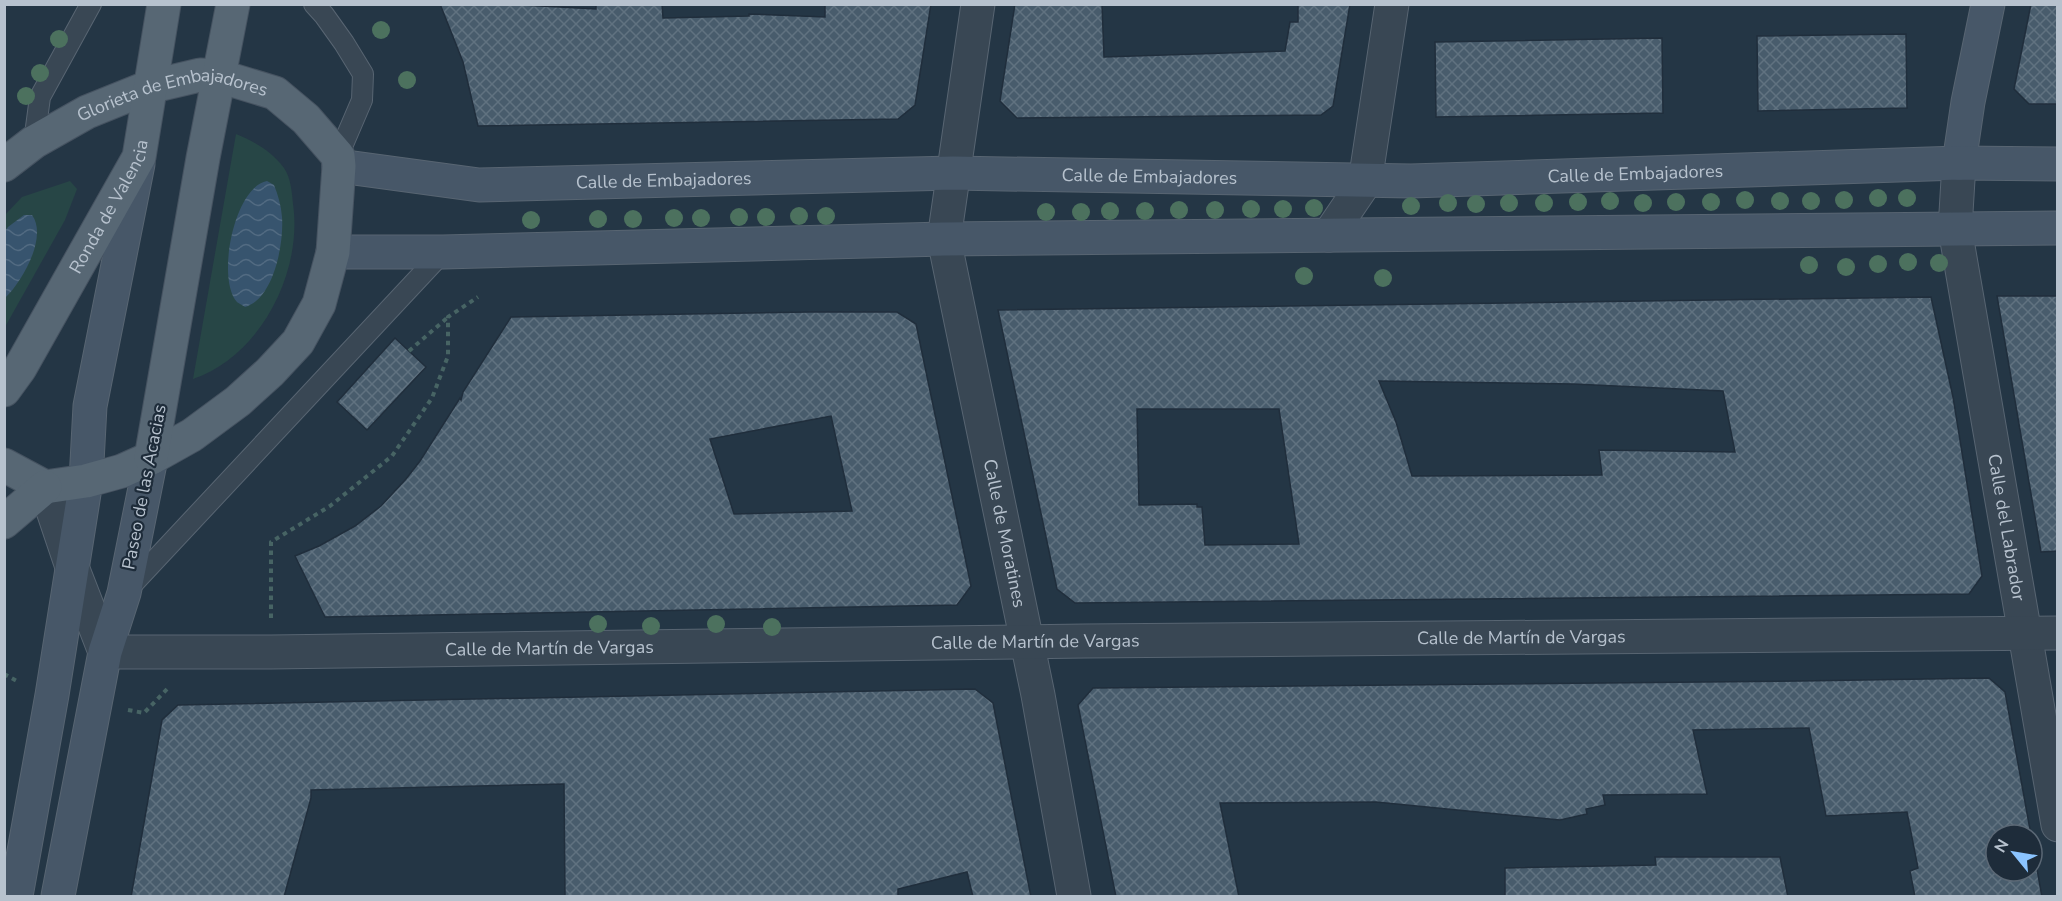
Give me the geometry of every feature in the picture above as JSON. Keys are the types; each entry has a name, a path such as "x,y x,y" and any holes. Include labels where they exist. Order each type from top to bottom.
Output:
{"main road":[{"name":"Ronda de Valencia","path":"4,390 20,368 139,157 164,4"},
{"path":"219,76 233,4"},
{"path":"1959,163 1968,102 1988,4"},
{"name":"Glorieta de Embajadores","path":"14,154 87,112 149,87 200,75 219,76 275,93 306,119 339,161"},
{"name":"Paseo de las Acacias","path":"58,897 105,652 124,593 151,458 219,76"},
{"path":"16,897 52,695 86,480 90,406 139,157"},
{"path":"4,522 45,487 122,471 192,435 238,401 270,372 297,342 319,304 333,252 339,161"},
{"name":"Calle de Embajadores","path":"339,161 480,185 954,173 1365,182 1959,163 2058,164"},
{"path":"333,252 443,252 944,239 2058,228"},
{"path":"4,465 45,487"}],"street":[{"name":"Calle de Moratines","path":"978,4 944,239 1028,642 1074,897"},
{"path":"1329,235 1365,182 1392,4"},
{"path":"1955,229 1959,163"},
{"name":"Calle del Labrador","path":"1955,229 2058,825"},
{"path":"45,487 72,567 105,652"},
{"name":"Calle de Martín de Vargas","path":"105,652 2058,633"}],"lane":[{"path":"14,154 40,97 92,4"},
{"path":"314,4 337,33 363,74 363,100 339,161"},
{"path":"124,593 443,252"}],"path":[{"path":"409,351 448,317 478,297"},
{"path":"270,652 272,542 330,506 392,456 432,398 448,356 448,317"},
{"path":"4,674 52,695"},
{"path":"95,702 144,713 169,686"}],"green space":[{"path":"236,134 268,152 286,172 291,186 293,204 294,230 291,257 272,309 257,332 238,352 217,368 193,379"},
{"path":"70,181 77,189 65,220 5,327 5,215 22,197"}],"water":[{"path":"267,181 274,185 281,208 282,228 279,255 270,282 263,293 255,302 245,307 237,302 231,290 228,274 232,235 245,199 255,187"},
{"path":"24,215 32,215 36,224 35,247 25,271 5,298 5,231"}],"building":[{"path":"440,4 505,4 596,9 596,4 662,4 663,18 749,16 749,14 825,17 825,4 931,4 915,105 898,119 478,126 463,62"},
{"path":"1015,4 1102,4 1104,57 1285,51 1290,22 1298,22 1298,4 1350,4 1333,106 1321,115 1017,118 1000,101"},
{"path":"2031,4 2058,4 2058,104 2029,104 2014,89"},
{"path":"1906,34 1907,108 1758,111 1757,36"},
{"path":"1662,38 1663,113 1436,117 1435,42"},
{"path":"1997,296 2058,296 2058,551 2041,552"},
{"path":"1931,297 1953,397 1982,576 1969,594 1075,603 1057,589 998,310","holes":["1379,381 1573,384 1723,391 1735,452 1599,450 1602,475 1412,476 1396,422","1137,409 1279,409 1299,544 1205,545 1202,507 1197,507 1197,504 1139,505"]},
{"path":"897,312 916,324 971,586 957,605 325,617 295,556 355,526 381,506 406,479 460,398 461,400 463,392 511,317","holes":["831,416 852,511 734,514 710,439"]},
{"path":"395,338 426,367 367,430 337,402"},
{"path":"1989,678 2005,692 2029,823 1984,823 1984,883 2040,883 2042,897 1915,897 1910,871 1918,868 1907,812 1826,816 1809,728 1693,730 1707,794 1603,795 1605,805 1586,809 1587,814 1560,820 1376,802 1220,803 1239,897 1116,897 1078,705 1093,688"},
{"path":"975,689 993,703 1031,897 973,897 967,872 898,889 898,897 565,897 564,784 311,790 311,798 284,897 131,897 162,720 178,705"},
{"path":"1655,857 1780,857 1788,897 1505,897 1505,868 1656,865"}]}
